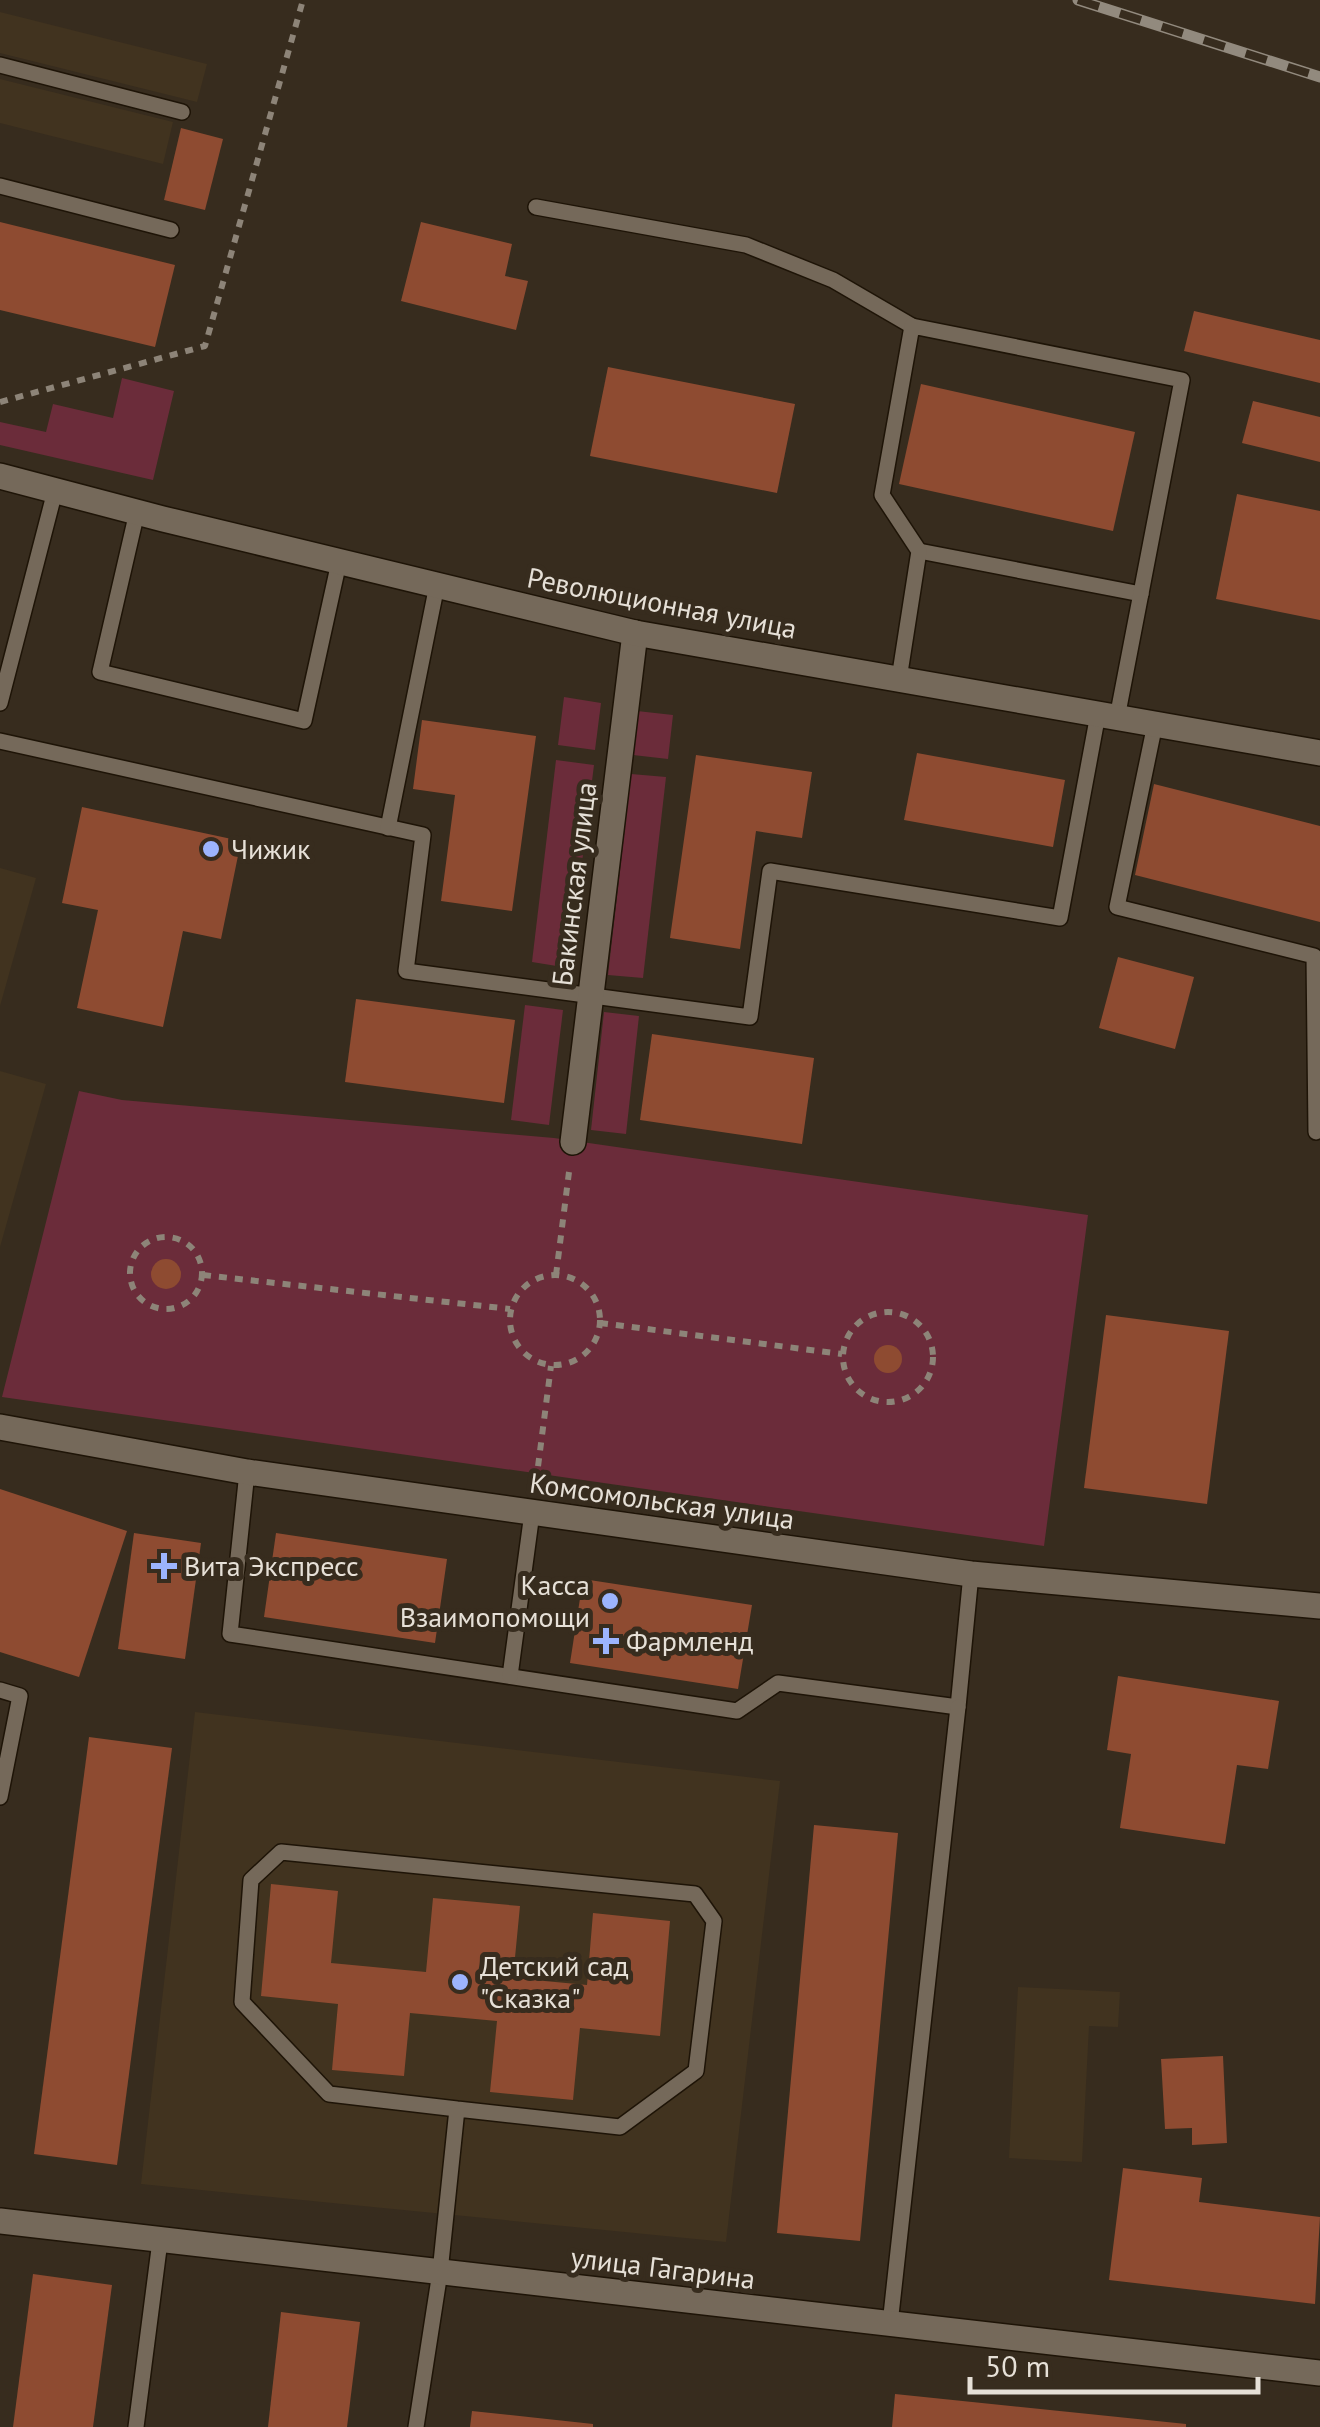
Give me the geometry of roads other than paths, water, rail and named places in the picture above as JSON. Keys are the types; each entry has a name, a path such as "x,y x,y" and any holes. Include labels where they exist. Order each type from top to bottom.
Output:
{"street":[{"name":"Революционная улица","path":"0,476 634,633 1320,753"},
{"name":"Бакинская улица","path":"573,1142 634,633"},
{"name":"Комсомольская улица","path":"0,1427 247,1472 972,1574 1320,1606"},
{"name":"улица Гагарина","path":"0,2221 1320,2373"}],"lane":[{"path":"0,65 182,112"},
{"path":"0,186 172,230"},
{"path":"0,740 423,836 406,971 750,1017 770,871 1060,918 1141,594 1182,380 912,326 833,280 746,245 536,207"},
{"path":"899,679 919,551 882,494 912,326"},
{"path":"0,703 55,491"},
{"path":"137,512 100,672 304,721 339,562"},
{"path":"919,551 1141,594"},
{"path":"388,828 437,586"},
{"path":"1155,724 1117,906 1314,956 1316,1132"},
{"path":"247,1472 230,1634 737,1711 778,1683 958,1708"},
{"path":"510,1676 532,1513"},
{"path":"890,2324 972,1574"},
{"path":"0,1690 20,1696 0,1796"},
{"path":"281,1852 695,1894 714,1921 696,2071 620,2127 458,2109 329,2094 242,2002 252,1880 281,1852"},
{"path":"416,2427 440,2272 458,2109"},
{"path":"136,2427 160,2241"}],"railway":[{"path":"1078,0 1320,77"}],"place":[{"name":"Чижик","path":"211,849"},
{"name":"Вита Экспресс","path":"164,1566"},
{"name":"Касса Взаимопомощи","path":"610,1601"},
{"name":"Фармленд","path":"606,1641"},
{"name":"Детский сад \"Сказка\"","path":"460,1982"}]}
